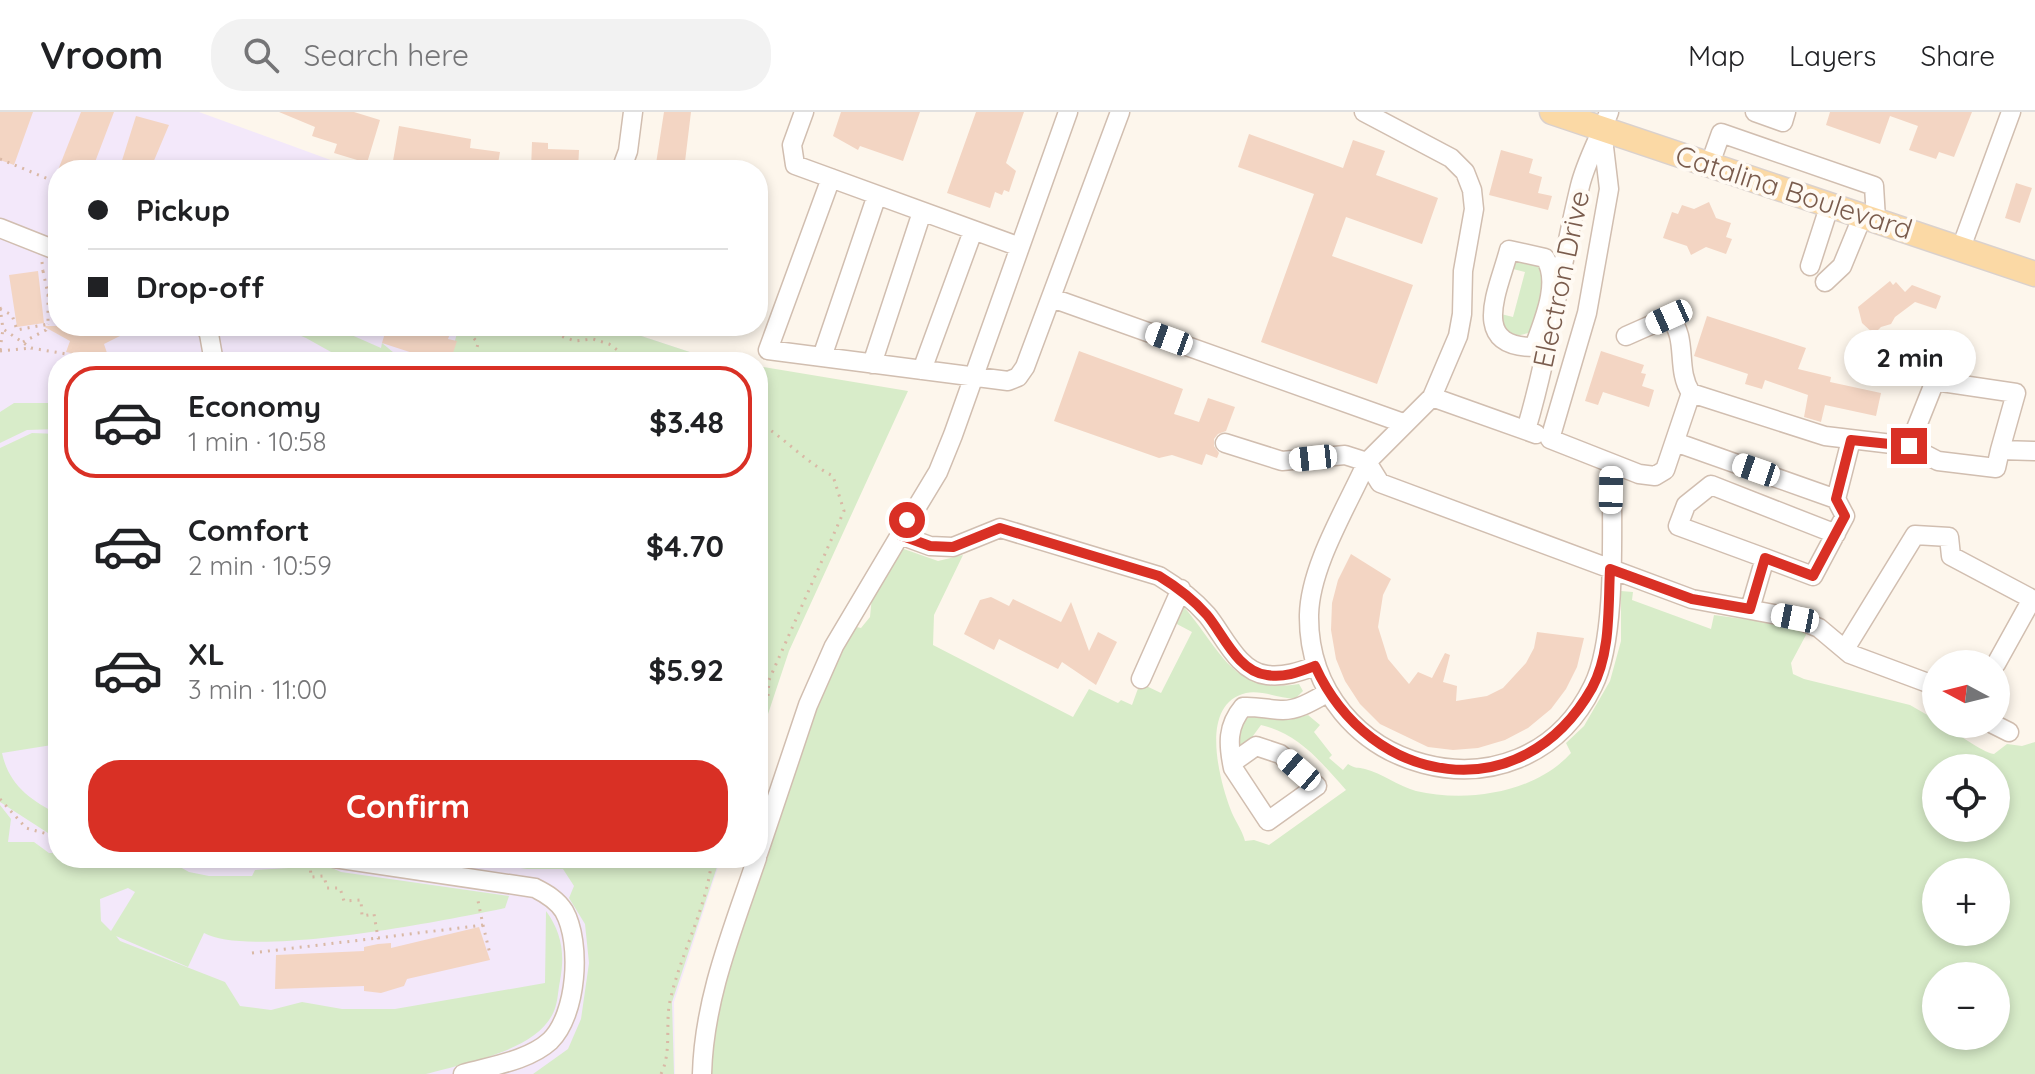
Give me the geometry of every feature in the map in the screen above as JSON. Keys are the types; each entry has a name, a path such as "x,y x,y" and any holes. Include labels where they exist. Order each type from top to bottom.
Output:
{"main road":[{"name":"Catalina Boulevard","path":"1552,112 1605,121 1710,164 2035,274"}],"street":[{"path":"625,160 633,112"},
{"path":"804,112 792,145 795,165 1020,247"},
{"path":"768,824 813,693 834,646 938,472 1068,112"},
{"path":"831,178 768,350 1008,381 1018,377 1052,298 1120,112"},
{"path":"1364,112 1451,158 1465,172 1472,190 1474,209 1463,271 1458,336 1432,397 1367,462 1316,574 1309,614 1315,666 1327,693 1352,723 1371,739 1418,765 1458,772 1501,765 1538,750 1569,721 1593,686 1606,645 1612,464"},
{"path":"1755,112 1785,117"},
{"path":"1961,248 2011,112"},
{"name":"Electron Drive","path":"1550,439 1587,313 1609,189 1605,121"},
{"name":"Electron Drive","path":"1526,430 1544,369 1546,325 1581,182 1605,121"},
{"path":"1710,164 1721,133 1874,186 1870,217 1842,266 1825,282"},
{"path":"822,357 877,195"},
{"path":"1810,266 1830,204"},
{"path":"872,364 922,212"},
{"path":"0,228 48,254"},
{"path":"922,370 973,231"},
{"path":"1509,250 1545,258 1551,270 1546,325 1534,347 1506,343 1496,335 1491,319 1509,250"},
{"path":"1052,298 1403,423"},
{"path":"1626,336 1669,317 1680,328 1684,383 1691,393 1825,436 1909,446 1938,461 1996,468 2016,393 1935,381 1909,446"},
{"path":"1546,325 1580,334"},
{"path":"1432,397 1639,474 1655,476 1665,470 1691,393"},
{"path":"1836,534 1711,485 1686,505 1678,526 1813,576 1836,534 1845,516 1836,499 1851,440"},
{"path":"1675,442 1836,499"},
{"path":"1225,443 1282,461 1345,455 1367,462 1380,483 1692,599 1795,618 1819,628 1845,649 1872,664 1922,681"},
{"path":"2000,450 2035,451"},
{"path":"900,535 930,546 953,547 1000,528 1159,576 1181,589 1207,616 1236,657 1263,675 1290,675 1315,666"},
{"path":"1845,649 1915,535 1949,537 1951,556 2032,599 2004,650"},
{"path":"1750,609 1765,558"},
{"path":"1141,679 1181,589"},
{"path":"1232,763 1256,746 1280,754 1317,786 1268,821 1232,763 1228,745 1233,719 1243,707 1265,705 1283,710 1303,706 1327,693"},
{"path":"401,868 535,888 550,895 564,912 575,946 565,1022 548,1042 525,1055 463,1074"},
{"path":"702,1074 703,1043 712,991 753,868"}],"path":[{"path":"0,159 48,179"},
{"path":"23,342 46,330 48,324 48,295 43,271 48,260"},
{"path":"43,271 48,273"},
{"path":"0,308 12,315 17,330 48,324"},
{"path":"0,308 3,329 0,351 31,348 55,352"},
{"path":"3,329 31,348"},
{"path":"561,336 575,341 593,339 609,344 620,352"},
{"path":"768,430 816,468 833,476 844,511 769,680 768,696"},
{"path":"0,799 26,828 48,834"},
{"path":"310,868 311,877 324,876 327,888 340,888 344,901 361,900 362,916 374,914 378,938"},
{"path":"661,1074 668,1041 670,1004 708,889 711,868"},
{"path":"476,889 490,954"},
{"path":"252,953 483,925"}],"shaded area":[{"path":"0,112 199,112 331,160 48,160 48,336 641,336 690,352 48,352 48,868 718,868 674,1002 675,1074 0,1074"}],"green space":[{"path":"1532,258 1545,271 1533,332 1516,336 1504,329 1501,314 1513,317 1525,272 1513,269 1518,261"},
{"path":"301,336 354,336 381,348 382,343 393,352 331,352"},
{"path":"456,336 641,336 690,352 452,352"},
{"path":"768,368 908,391 789,651 768,714"},
{"path":"14,403 48,403 48,429 27,430 0,443 0,412"},
{"path":"32,433 48,434 48,746 2,753 15,783 48,808 48,833 0,802 0,448"},
{"path":"901,548 938,561 963,555 934,615 933,645 1073,717 1089,689 1118,703 1121,700 1132,705 1140,683 1161,693 1192,632 1175,623 1183,606 1218,652 1242,675 1276,686 1299,684 1303,691 1295,699 1246,693 1231,700 1222,711 1217,726 1221,779 1232,812 1245,841 1254,840 1269,845 1346,790 1308,750 1275,729 1261,725 1250,740 1239,746 1239,726 1253,713 1288,720 1308,715 1320,725 1314,732 1332,755 1329,758 1343,770 1348,764 1416,791 1436,794 1457,796 1499,792 1539,778 1571,753 1566,743 1584,726 1610,681 1621,641 1621,591 1633,592 1632,600 1711,629 1714,615 1780,624 1807,633 1791,663 1793,674 1910,705 1922,712 1922,738 1964,738 1994,754 2007,744 2022,746 2035,742 2035,1074 706,1074 711,1017 760,868 768,868 768,844 823,677 852,626 861,628 870,617 872,596"},
{"path":"0,805 11,819 8,842 34,842 48,852 48,868 182,868 209,876 252,876 255,870 332,868 341,872 509,896 505,908 351,935 263,942 228,940 204,933 188,967 116,936 120,941 225,982 240,1006 271,1010 302,1002 342,1009 395,1009 545,983 546,911 556,927 562,962 557,1000 545,1025 516,1046 426,1074 0,1074","holes":["128,888 135,892 111,931 101,921 100,899"]},
{"path":"520,868 717,868 672,1002 674,1074 533,1074 568,1049 581,1019 589,963 585,924 569,898 574,886 563,869"}],"building":[{"path":"0,112 33,112 14,165 0,160"},
{"path":"81,112 114,112 96,160 62,160"},
{"path":"279,112 354,112 380,120 368,160 334,153 337,144 312,136 315,127"},
{"path":"664,112 691,112 685,160 657,160"},
{"path":"841,112 920,112 903,161 860,146 858,150 833,136"},
{"path":"976,112 1024,112 1006,163 1016,171 1009,192 1004,190 1002,195 995,192 990,208 947,193"},
{"path":"1830,112 1972,112 1954,157 1939,152 1936,159 1909,150 1918,126 1890,116 1880,144 1826,125"},
{"path":"136,116 169,125 154,160 122,160"},
{"path":"399,126 471,139 470,148 500,152 499,160 393,160"},
{"path":"1249,134 1343,168 1353,140 1385,151 1376,175 1438,198 1422,244 1346,217 1332,256 1413,285 1377,384 1261,342 1314,194 1238,167"},
{"path":"532,142 548,143 548,149 579,150 578,160 531,160"},
{"path":"1501,150 1533,159 1529,173 1542,177 1538,193 1552,196 1548,210 1489,195"},
{"path":"2016,183 2032,188 2020,223 2005,218"},
{"path":"1709,202 1716,218 1731,223 1726,237 1732,239 1726,254 1706,247 1691,255 1687,246 1663,238 1672,212 1678,214 1682,205 1694,209"},
{"path":"38,271 44,323 17,327 9,275"},
{"path":"1890,281 1893,285 1896,282 1905,292 1912,285 1941,296 1936,309 1915,302 1895,317 1891,324 1881,327 1874,334 1862,323 1858,307"},
{"path":"1707,316 1806,348 1798,369 1831,377 1830,382 1881,393 1876,416 1825,405 1821,422 1804,417 1808,395 1765,380 1762,389 1745,384 1748,374 1694,356"},
{"path":"61,336 120,336 104,344 107,352 66,352 70,341"},
{"path":"384,336 449,336 448,339 457,341 453,352 410,352 382,343"},
{"path":"1079,351 1183,389 1174,414 1199,422 1208,398 1235,407 1226,431 1214,439 1219,453 1217,458 1206,454 1202,465 1172,455 1159,458 1054,421"},
{"path":"1601,351 1644,365 1641,373 1646,374 1642,386 1654,390 1649,407 1603,392 1598,405 1585,401"},
{"path":"1351,554 1391,579 1383,595 1378,627 1388,659 1409,684 1418,672 1432,678 1445,653 1450,655 1443,682 1457,686 1456,701 1487,696 1503,688 1526,663 1534,648 1537,632 1584,638 1577,667 1566,689 1551,709 1528,728 1505,740 1478,748 1453,750 1428,747 1380,724 1360,704 1345,681 1336,659 1331,630 1332,603 1338,580"},
{"path":"991,597 1009,606 1013,599 1061,622 1071,602 1089,651 1098,632 1117,642 1096,685 1062,662 1058,669 999,639 994,650 964,634 980,600"},
{"path":"479,927 490,960 407,979 404,986 381,993 364,991 364,986 275,989 276,955 364,951 364,947 391,943 391,948"}],"route":[{"path":"907,520 900,535 930,546 953,547 1000,528 1159,576 1181,589 1207,616 1236,657 1263,675 1290,675 1315,666 1327,693 1352,723 1381,746 1418,765 1458,772 1501,765 1538,750 1569,721 1593,686 1606,645 1610,569 1692,599 1750,609 1765,558 1813,576 1845,516 1836,499 1851,440 1909,446"}]}
